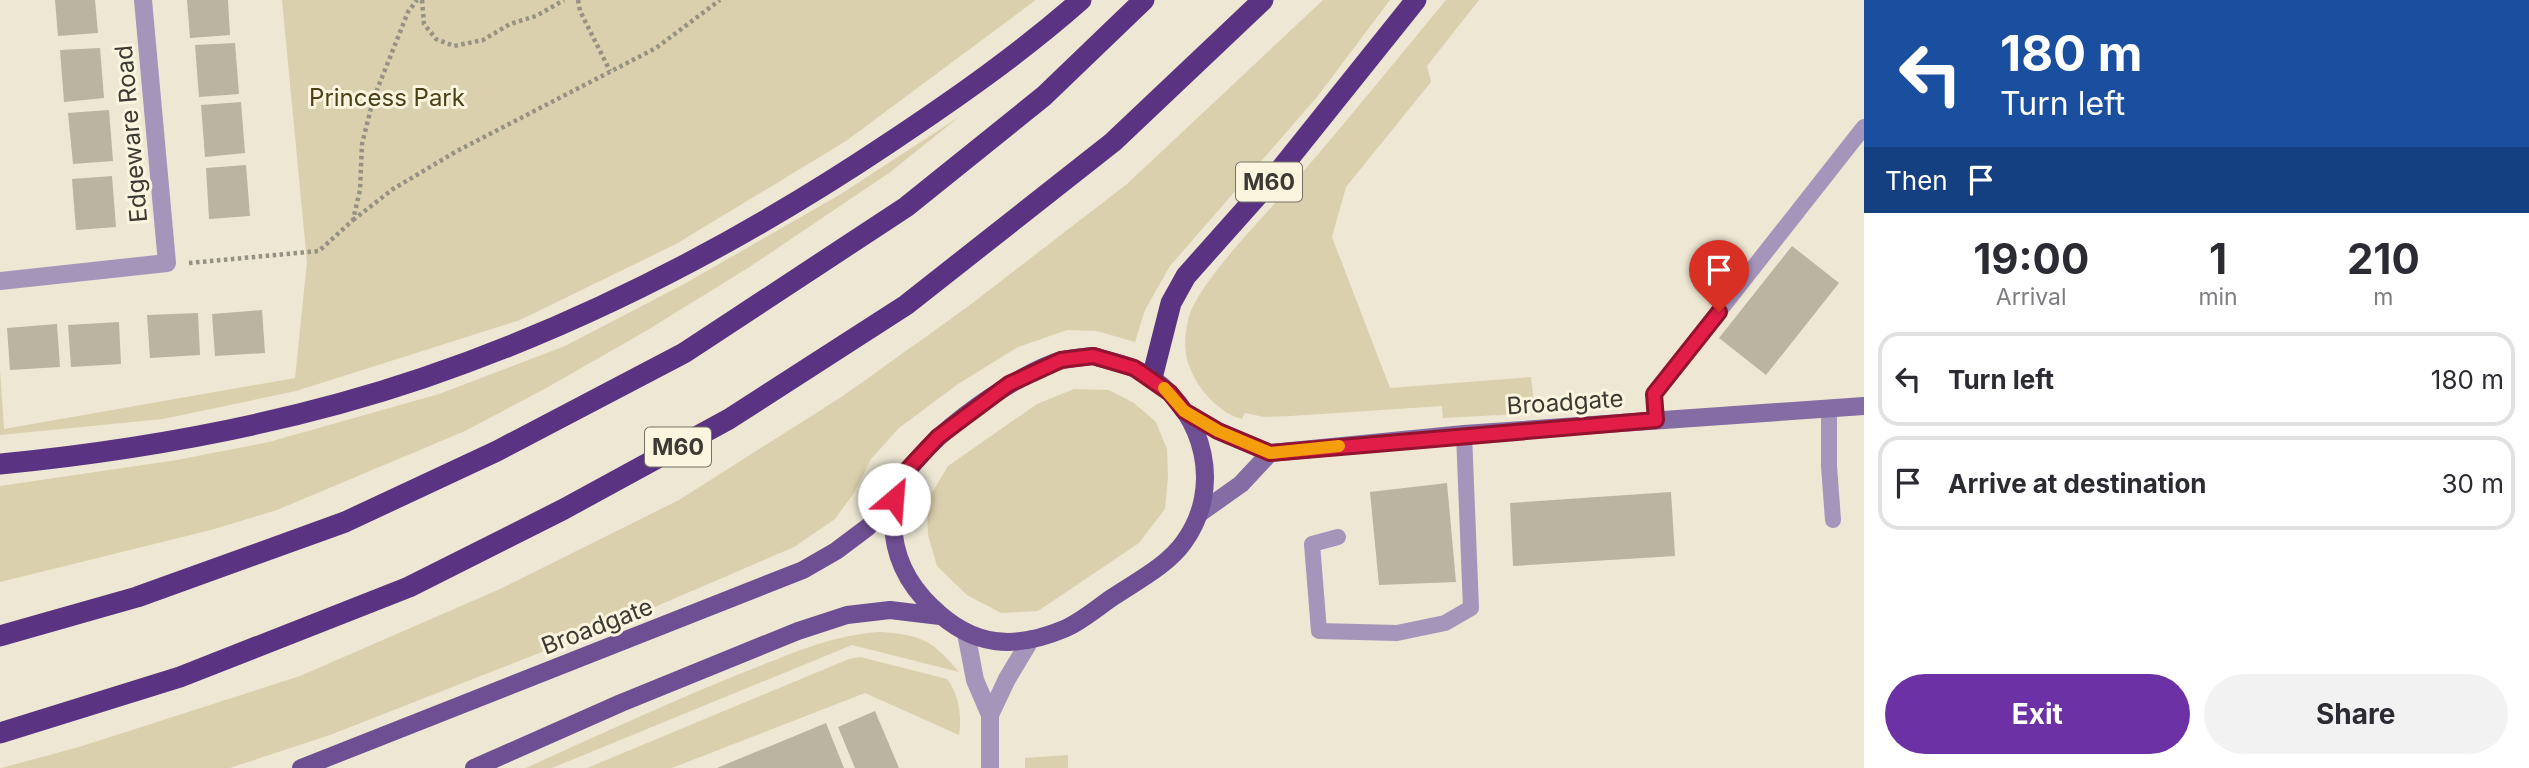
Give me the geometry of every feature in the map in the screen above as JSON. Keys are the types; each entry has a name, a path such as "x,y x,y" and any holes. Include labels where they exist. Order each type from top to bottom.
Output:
{"highway":[{"path":"0,464 170,441 295,415 423,378 538,334 621,298 734,239 844,173 950,102 1081,0"},
{"path":"0,636 137,597 345,522 497,451 684,352 906,207 1044,96 1144,0"},
{"name":"M60","path":"0,733 180,677 409,587 564,509 729,419 906,305 1112,142 1263,0"},
{"name":"M60","path":"1152,378 1171,303 1186,276 1275,176 1416,0"}],"main road":[{"name":"Broadgate","path":"301,768 803,570 869,527 894,499 909,468 938,437 1009,384 1061,360 1093,356 1134,368 1152,378 1170,393 1184,411 1197,433 1205,459 1206,487 1200,513 1184,543 1156,568 1066,628 1031,639 1003,643 966,634 940,616 916,593 895,551 894,499"},
{"name":"Broadgate","path":"474,768 621,703 810,627 847,615 890,610 940,616"}],"street":[{"name":"Edgeware Road","path":"143,0 167,263"},
{"path":"0,281 167,263"},
{"name":"Broadgate","path":"1184,411 1218,431 1270,453 1464,435 1864,406"},
{"name":"Broadgate","path":"1200,513 1241,484 1270,453"},
{"path":"966,634 975,680 990,715 990,768"},
{"path":"990,715 1007,679 1031,639"}],"lane":[{"path":"1656,420 1654,394 1864,127"},
{"path":"1829,410 1833,520"},
{"path":"1338,537 1312,544 1319,631 1397,633 1445,624 1471,608 1464,435"}],"path":[{"path":"353,220 360,190 362,144 373,100 408,12 420,0"},
{"path":"420,0 424,24 436,39 454,46 483,40 510,24 536,16 564,0"},
{"path":"578,0 580,10 610,71"},
{"path":"167,263 319,251 393,189 457,151 656,48 719,0"}],"green space":[{"name":"Princess Park","path":"282,0 1036,0 846,141 676,244 520,320 296,391 163,419 0,435 0,369 4,429 295,378 307,262"},
{"path":"1323,0 1390,0 1317,97 1170,266 1145,310 1135,342 1097,331 1067,330 1018,347 958,384 899,428 871,459 854,493 835,519 794,547 629,618 330,735 230,768 1,768 79,747 300,676 500,589 679,500 843,396 966,308 1127,184"},
{"path":"1446,0 1479,0 1427,66 1431,82 1346,187 1332,237 1390,388 1531,377 1534,403 1519,414 1443,418 1442,406 1264,417 1245,413 1242,419 1222,410 1205,394 1188,364 1186,335 1195,302 1220,266 1315,158"},
{"path":"959,117 889,173 751,266 646,331 465,431 277,510 211,530 0,582 0,486 177,460 269,442 439,394 565,346 686,283 841,194"},
{"path":"1074,389 1109,390 1134,403 1156,422 1167,449 1165,509 1139,543 1038,611 1001,613 967,595 937,566 928,535 927,501 948,466 1037,404"},
{"path":"880,632 906,635 925,641 959,672 852,645 552,768 526,768 684,697 789,654 843,637"},
{"path":"860,657 947,679 959,706 959,735 865,693 672,768 587,768 849,659"},
{"path":"1068,755 1068,768 1025,768 1025,758"}],"building":[{"path":"55,0 95,0 98,33 58,36"},
{"path":"187,0 228,0 230,35 190,38"},
{"path":"235,43 239,94 199,97 195,45"},
{"path":"100,48 104,98 64,102 60,50"},
{"path":"241,102 245,153 205,157 201,105"},
{"path":"109,110 113,161 73,164 68,113"},
{"path":"246,165 250,216 209,219 206,168"},
{"path":"112,176 116,227 76,230 72,179"},
{"path":"1792,246 1839,283 1766,375 1719,338"},
{"path":"262,310 265,353 215,356 212,314"},
{"path":"198,313 200,355 150,358 147,315"},
{"path":"119,322 121,364 71,367 68,325"},
{"path":"57,324 60,367 10,370 7,328"},
{"path":"1447,483 1456,582 1379,585 1370,492"},
{"path":"1671,492 1675,556 1513,566 1510,503"},
{"path":"875,711 899,768 855,768 838,727"},
{"path":"826,723 844,768 717,768"}],"slow traffic":[{"path":"1164,388 1184,411 1218,431 1270,453 1339,446"}],"route":[{"path":"894,499 909,468 938,437 1009,384 1061,360 1093,356 1134,368 1170,393 1184,411 1218,431 1270,453 1656,420 1654,394 1719,312"}]}
